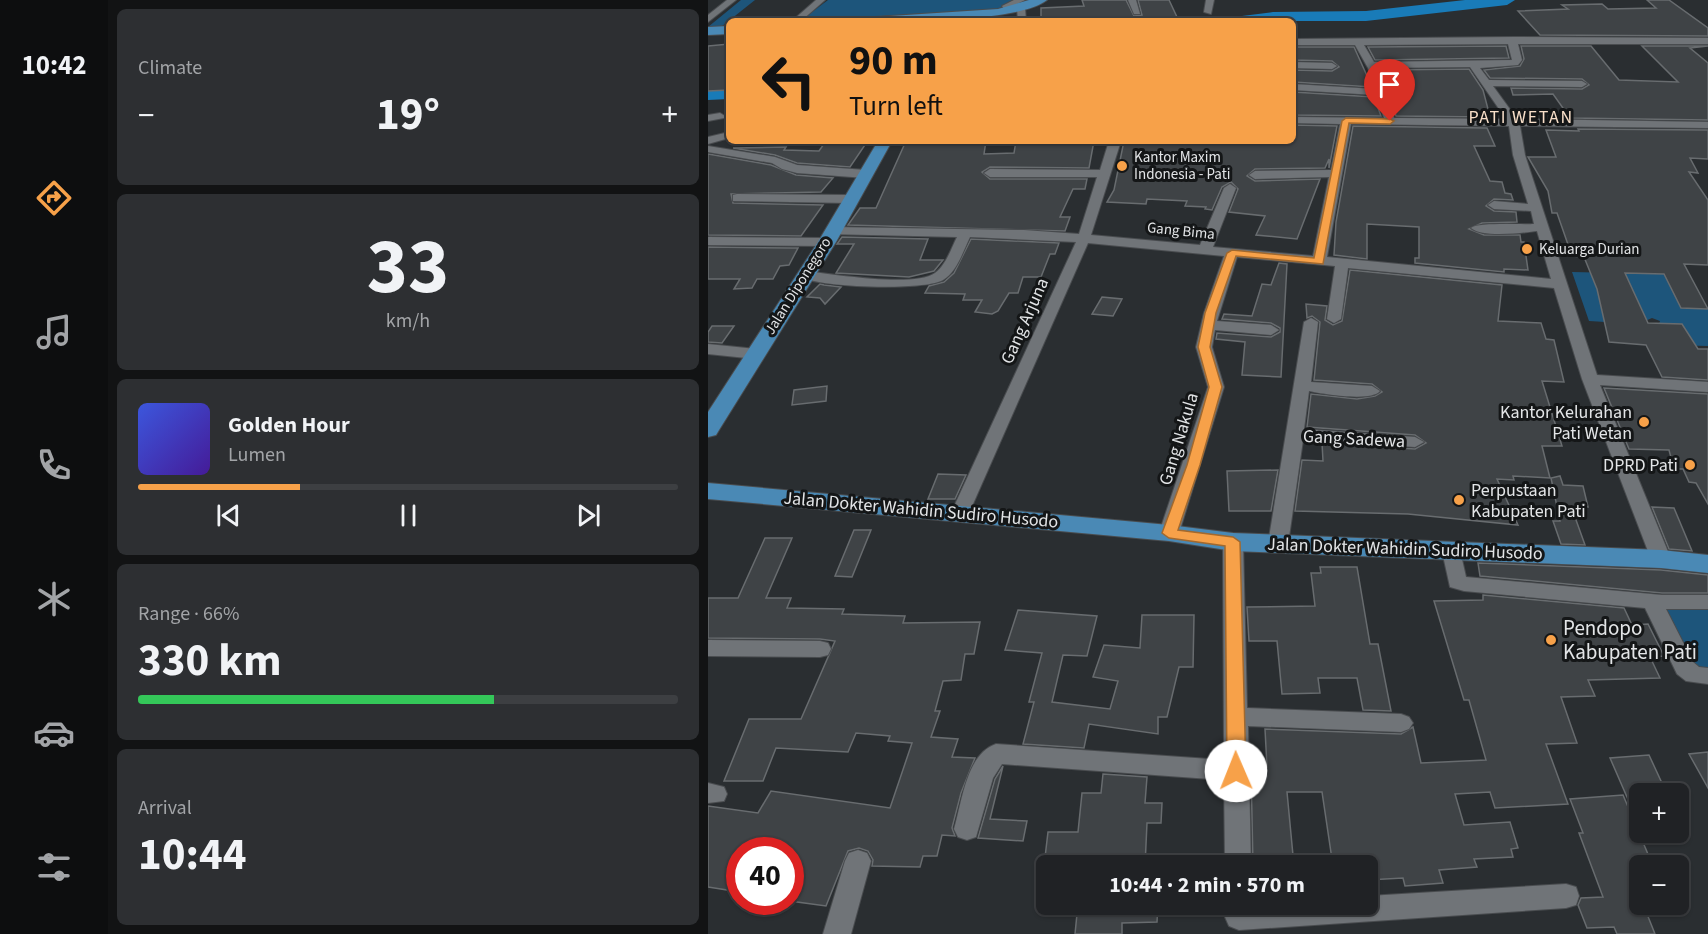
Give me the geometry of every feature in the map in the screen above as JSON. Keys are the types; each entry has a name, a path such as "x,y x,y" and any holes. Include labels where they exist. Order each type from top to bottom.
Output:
{"main road":[{"path":"907,18 1017,6 1041,0"},
{"path":"917,18 922,17"},
{"path":"708,32 726,30"},
{"name":"Jalan Diponegoro","path":"708,430 830,236 883,144"},
{"name":"Jalan Dokter Wahidin Sudiro Husodo","path":"708,491 1169,533 1233,542 1661,559 1708,564"}],"street":[{"path":"708,19 732,0"},
{"path":"800,18 821,0"},
{"path":"1132,0 1137,12"},
{"path":"1208,12 1210,0"},
{"path":"1608,30 1621,40"},
{"path":"1371,65 1515,63 1517,60 1512,40"},
{"path":"1357,41 1371,65 1390,121"},
{"path":"1296,42 1708,41"},
{"path":"1474,64 1514,123 1519,155 1590,379 1661,559"},
{"path":"1296,65 1332,66"},
{"path":"1489,83 1582,84"},
{"path":"1296,87 1381,92"},
{"path":"708,118 720,117"},
{"path":"1296,120 1708,125"},
{"path":"1319,261 1346,121"},
{"path":"708,141 726,136"},
{"name":"Gang Arjuna","path":"960,513 1084,238 1114,144"},
{"path":"708,149 775,160 797,169 866,174"},
{"path":"990,173 1106,174"},
{"path":"1255,175 1336,173"},
{"path":"1205,250 1230,188"},
{"path":"737,198 850,199"},
{"path":"1494,205 1536,208"},
{"path":"1478,228 1544,232"},
{"path":"805,275 878,283 933,280 943,273 965,233"},
{"name":"Gang Bima","path":"708,242 965,233 1084,238 1560,284"},
{"name":"Gang Nakula","path":"1169,533 1194,465 1216,387 1205,350 1209,325 1232,253"},
{"path":"1335,319 1342,264"},
{"path":"1295,434 1311,322"},
{"path":"1209,325 1271,330"},
{"path":"708,350 756,354"},
{"path":"1590,379 1708,387"},
{"path":"1302,385 1330,390 1372,391"},
{"name":"Gang Sadewa","path":"1278,544 1295,434 1415,442"},
{"path":"1233,542 1238,855"},
{"path":"1452,551 1454,577 1457,582 1464,584 1662,602 1708,602"},
{"path":"1662,602 1656,604 1655,609 1685,668 1694,675 1708,676"},
{"path":"708,648 820,649"},
{"path":"1235,716 1401,723"},
{"path":"967,829 985,770 996,754 1236,771"},
{"path":"837,934 858,861"},
{"path":"1238,918 1566,896"}],"shaded area":[{"path":"741,0 755,0 732,18 726,18 726,23 721,27 708,27"},
{"path":"828,0 1021,0 998,9 850,18 804,18"},
{"path":"1572,272 1664,274 1681,308 1708,309 1708,346 1667,345 1657,330 1660,321 1652,318 1638,324 1589,321"},
{"path":"1675,606 1708,608 1708,670 1691,662 1675,641 1663,615 1666,609"}],"building":[{"path":"1082,0 1126,0 1134,16 1142,15 1138,0 1169,0 1177,17 1041,18 1041,8 1084,6"},
{"path":"1647,0 1669,0 1708,28 1708,36 1540,35 1518,11 1568,9 1562,5 1602,4 1608,9 1656,8"},
{"path":"726,44 726,90 708,91 708,46"},
{"path":"1506,46 1509,58 1375,60 1368,47"},
{"path":"1521,46 1591,46 1619,80 1678,82 1642,46 1708,46 1690,48 1708,63 1708,120 1570,118 1553,94 1513,95 1511,88 1582,89 1589,85 1582,79 1490,78 1484,70 1520,66 1524,59"},
{"path":"1296,47 1354,47 1372,87 1296,82 1296,70 1332,71 1339,67 1332,61 1296,60"},
{"path":"1469,69 1483,90 1488,109 1486,117 1396,116 1381,70"},
{"path":"1296,92 1374,97 1381,116 1296,115"},
{"path":"1296,125 1337,126 1329,168 1329,159 1325,168 1255,169 1247,176 1255,181 1320,179 1297,239 1256,235 1265,216 1229,212 1238,189 1231,182 1222,187 1212,210 1205,209 1206,207 1185,206 1187,201 1147,199 1146,204 1107,202 1114,190 1123,144 1296,144"},
{"path":"1353,126 1487,128 1495,146 1474,146 1490,181 1502,182 1505,193 1511,194 1513,200 1494,199 1486,206 1494,211 1516,212 1517,222 1482,223 1469,229 1484,235 1520,235 1521,242 1524,242 1528,270 1504,269 1504,272 1415,263 1415,258 1419,258 1419,227 1367,224 1367,259 1334,255 1336,222"},
{"path":"1578,129 1708,130 1708,159 1690,158 1698,173 1689,172 1708,200 1708,265 1684,264 1708,309 1681,308 1664,274 1625,273 1648,323 1682,324 1698,349 1708,349 1708,380 1662,377 1646,345 1609,342 1597,289 1584,257 1572,256 1557,213 1552,213 1548,191 1528,157 1556,157 1546,130 1579,131"},
{"path":"824,144 866,144 850,167 797,163 775,155 733,148 786,147 784,150 819,151"},
{"path":"905,144 986,144 984,154 1014,153 1016,144 1093,144 1089,168 990,167 982,172 990,179 1087,179 1085,189 1073,189 1060,217 1070,217 1065,231 848,225 860,208 876,208"},
{"path":"708,154 771,165 796,175 833,178 821,192 731,194 733,203 823,205 801,236 708,235"},
{"path":"842,237 928,239 920,260 943,260 934,271 909,277 836,273 854,244 837,244"},
{"path":"971,239 1059,243 1055,254 1050,254 1041,277 1023,277 1018,293 1009,293 998,311 992,314 975,312 982,300 963,300 965,294 925,293 929,286 944,282 954,273"},
{"path":"708,247 798,248 789,265 780,266 773,279 757,279 752,288 734,289 740,279 708,279"},
{"path":"1279,263 1287,264 1281,377 1242,375 1245,342 1216,339 1217,333 1271,337 1280,332 1280,328 1271,323 1222,319 1224,314 1252,316 1262,284 1271,285"},
{"path":"1350,270 1502,285 1498,321 1541,323 1546,339 1554,340 1564,382 1542,381 1562,446 1542,446 1550,478 1513,476 1514,480 1497,479 1518,525 1408,514 1295,511 1302,460 1323,461 1322,443 1415,449 1426,443 1415,435 1307,427 1311,394 1357,399 1375,396 1382,392 1372,384 1314,380 1320,322 1312,316 1307,318 1306,304 1327,306 1325,320 1333,325 1342,321"},
{"path":"820,284 841,287 825,304 820,298 807,297"},
{"path":"1102,297 1122,299 1113,316 1092,314"},
{"path":"712,326 734,326 722,343 708,342 708,332"},
{"path":"827,386 826,401 792,405 794,390"},
{"path":"1604,388 1708,394 1708,504 1696,483 1689,482 1683,469 1674,469 1669,450 1629,449"},
{"path":"1278,470 1271,511 1229,511 1227,471"},
{"path":"938,474 966,475 955,499 928,499"},
{"path":"1560,476 1563,485 1583,486 1588,507 1571,506 1585,545 1561,544 1553,521 1560,521 1551,478"},
{"path":"1652,507 1674,508 1692,551 1669,549"},
{"path":"854,530 871,530 852,577 835,576"},
{"path":"765,538 792,538 766,598 791,598 787,608 844,609 842,614 905,616 903,623 980,622 974,654 965,654 961,680 943,681 935,711 940,711 931,737 958,739 952,757 975,758 961,793 952,828 955,836 942,835 937,856 923,856 920,867 872,866 873,860 868,851 859,848 848,851 826,906 804,903 804,837 726,837 726,890 708,887 708,806 758,813 771,791 890,808 912,743 888,741 890,736 856,733 848,752 776,748 763,781 724,781 749,719 801,719 835,641 708,638 708,598 738,598"},
{"path":"1478,563 1661,570 1708,575 1708,593 1662,593 1480,576"},
{"path":"1320,567 1357,567 1370,644 1378,644 1391,711 1363,710 1357,678 1318,678 1320,693 1282,694 1277,641 1249,641 1247,607 1315,606 1311,573 1321,573"},
{"path":"1483,595 1624,608 1632,625 1648,624 1664,656 1650,657 1660,678 1588,680 1595,696 1561,697 1577,743 1546,744 1568,804 1495,808 1490,792 1455,794 1464,825 1510,822 1518,848 1511,849 1513,857 1474,859 1477,867 1439,870 1443,883 1405,886 1403,878 1378,879 1378,855 1331,855 1322,792 1287,792 1293,855 1253,855 1251,768 1267,767 1265,729 1401,734 1413,727 1421,763 1486,760 1469,700 1464,700 1434,601 1483,600"},
{"path":"1018,610 1097,616 1087,656 1063,655 1052,702 1110,709 1118,681 1093,677 1104,645 1140,648 1142,615 1194,615 1193,667 1179,667 1167,717 1158,717 1158,734 1089,724 1084,748 1023,744 1034,702 1029,702 1042,653 1005,650"},
{"path":"1708,752 1708,788 1689,754"},
{"path":"1649,755 1662,783 1629,783 1629,802 1610,758"},
{"path":"1003,766 990,819 1027,821 1023,841 978,838 995,779"},
{"path":"1103,774 1147,777 1145,803 1162,803 1161,823 1147,823 1146,855 1045,855 1048,832 1078,832 1082,793 1101,793"},
{"path":"1623,795 1629,809 1629,843 1643,843 1648,855 1629,855 1629,915 1647,915 1655,934 1617,934 1614,927 1587,928 1578,905 1581,898 1603,897 1579,833 1583,833 1570,799"},
{"path":"1077,915 1157,915 1157,922 1122,923 1122,934 1075,934"}],"waterway":[{"path":"1265,18 1366,16 1507,0"},
{"path":"708,94 726,93"}],"place":[{"name":"Kantor Maxim Indonesia - Pati","path":"1122,166"},
{"name":"Keluarga Durian","path":"1527,249"},
{"name":"Kantor Kelurahan Pati Wetan","path":"1644,422"},
{"name":"DPRD Pati","path":"1690,465"},
{"name":"Perpustaan Kabupaten Pati","path":"1459,500"},
{"name":"Pendopo Kabupaten Pati","path":"1551,640"}],"district":[{"name":"PATI WETAN","path":"1521,117"}],"route":[{"path":"1236,771 1233,542 1169,533 1194,465 1216,387 1204,347 1211,313 1232,253 1319,261 1346,121 1390,121"}]}
